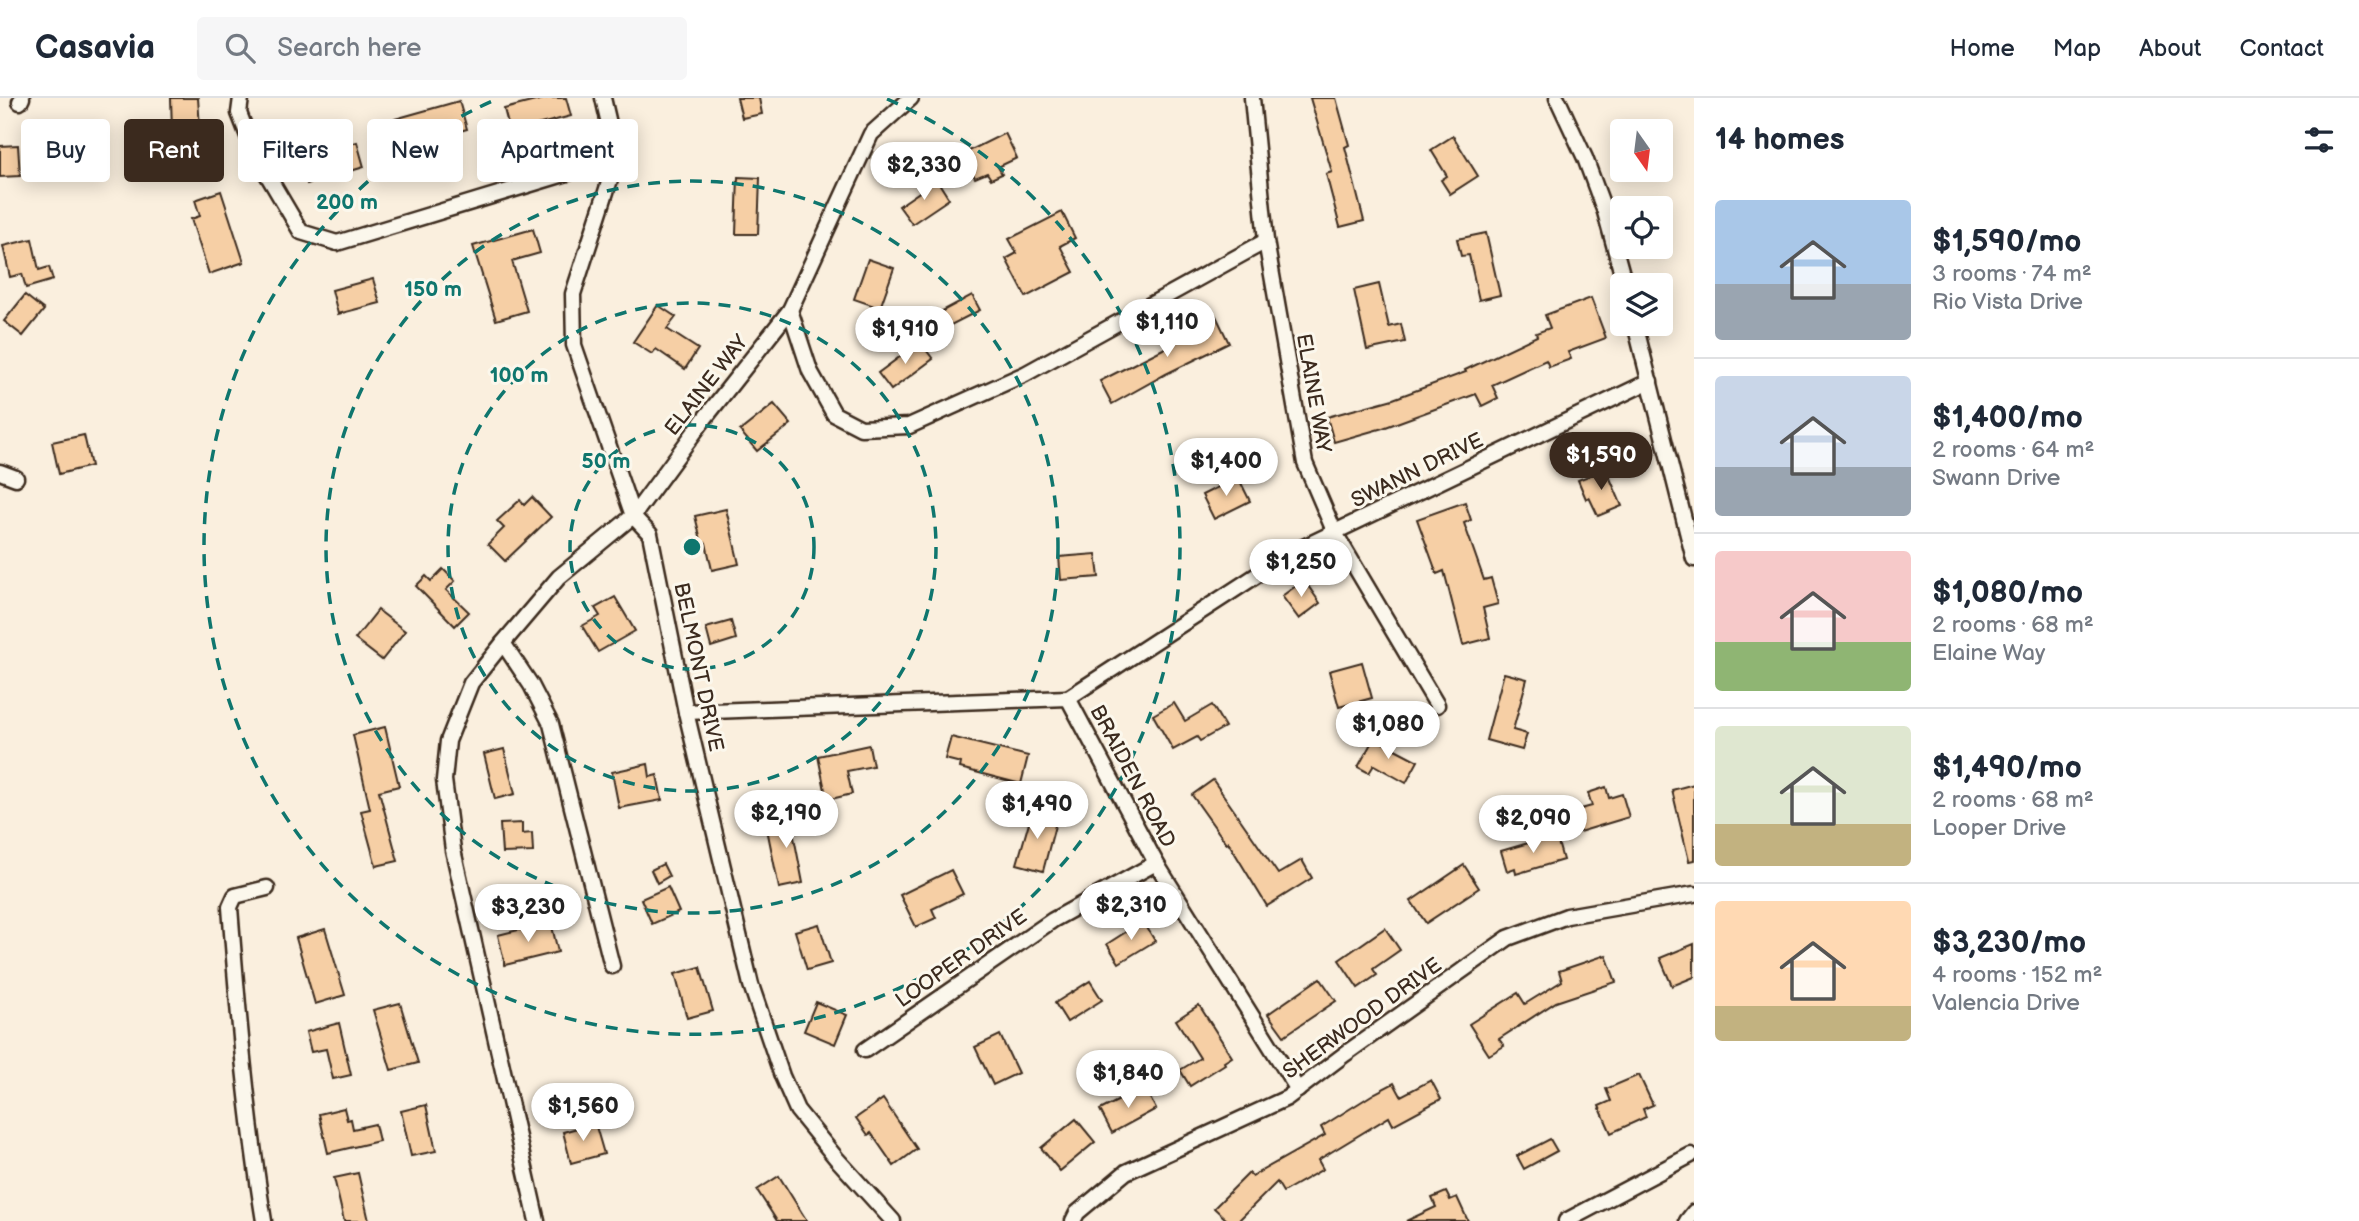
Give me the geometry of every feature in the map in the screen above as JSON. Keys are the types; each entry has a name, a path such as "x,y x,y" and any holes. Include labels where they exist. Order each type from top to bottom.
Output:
{"street":[{"path":"241,98 239,113 255,154 301,232 337,243 538,182"},
{"path":"603,98 608,119"},
{"name":"ELAINE WAY","path":"537,1221 453,850 444,780 448,741 471,683 559,577 633,516 705,418 790,310 871,134 911,98"},
{"name":"ELAINE WAY","path":"1252,98 1266,241 1305,463 1335,533 1437,705"},
{"path":"1556,98 1585,158 1605,212 1622,273"},
{"name":"BELMONT DRIVE","path":"609,182 573,294 574,345 633,516 650,534 686,712 751,985 782,1076 797,1110 893,1221"},
{"path":"790,310 810,371 834,414 862,428 909,426 1025,374 1266,241"},
{"path":"1638,336 1694,559"},
{"name":"SWANN DRIVE","path":"1068,698 1292,552 1650,382"},
{"path":"0,472 16,478"},
{"path":"503,643 531,685 551,724 612,966"},
{"name":"BRAIDEN ROAD","path":"686,712 1068,698 1156,863 1298,1090"},
{"name":"LOOPER DRIVE","path":"865,1050 1053,920 1156,863"},
{"path":"264,1221 239,1018 230,907 235,896 267,888"},
{"name":"SHERWOOD DRIVE","path":"1073,1221 1077,1213 1126,1172 1287,1098 1508,938 1567,916 1694,894"},
{"path":"1566,1221 1693,1154"},
{"path":"1687,1221 1694,1212"}],"building":[{"path":"171,98 198,98 199,119 172,119"},
{"path":"547,98 566,98 571,116 560,119 507,119 504,109"},
{"path":"737,98 759,98 762,114 742,118"},
{"path":"1310,98 1336,98 1349,145 1345,147 1364,221 1340,227 1326,174 1332,172"},
{"path":"459,101 467,129 463,130 463,119 395,119"},
{"path":"1005,133 1017,158 998,167 1002,174 991,179 987,173 975,178 963,154"},
{"path":"1453,136 1478,176 1450,194 1441,180 1447,176 1431,150"},
{"path":"357,142 364,167 353,170 353,143"},
{"path":"18,145 20,176 0,177 0,146"},
{"path":"738,177 760,178 758,234 736,234"},
{"path":"937,180 949,199 912,224 899,206"},
{"path":"221,191 244,262 209,274 191,219 200,216 195,200"},
{"path":"1062,212 1075,238 1060,246 1074,272 1026,297 1006,259 1017,253 1009,239"},
{"path":"533,229 540,253 512,261 527,311 496,320 473,246"},
{"path":"1486,233 1500,295 1479,300 1469,255 1461,256 1457,239"},
{"path":"32,239 39,270 49,267 53,280 26,288 22,274 10,277 3,246"},
{"path":"868,259 894,268 880,308 854,299"},
{"path":"373,279 380,303 338,314 332,290"},
{"path":"1379,284 1389,327 1401,324 1405,342 1367,350 1354,290"},
{"path":"25,295 44,310 23,336 4,321"},
{"path":"972,295 980,310 943,329 935,315"},
{"path":"1591,298 1606,338 1568,352 1571,359 1549,367 1546,360 1492,385 1498,398 1482,406 1476,394 1383,428 1334,442 1327,417 1393,399 1466,372 1465,370 1550,328 1545,315"},
{"path":"658,305 676,317 667,329 698,349 685,369 656,349 652,354 633,342"},
{"path":"1216,316 1229,343 1112,404 1100,381 1171,345 1168,339"},
{"path":"920,342 933,359 891,390 878,373"},
{"path":"774,404 791,424 757,451 740,431"},
{"path":"84,435 91,466 59,474 52,442"},
{"path":"1606,469 1622,506 1598,516 1589,497 1586,499 1578,480"},
{"path":"1238,477 1250,501 1214,519 1202,495"},
{"path":"532,497 551,517 505,561 488,544 504,528 497,521 520,500 524,505"},
{"path":"1465,502 1471,520 1464,523 1484,580 1491,578 1498,604 1483,608 1490,638 1463,645 1444,571 1437,574 1417,519"},
{"path":"726,509 739,564 712,570 706,543 702,544 695,516"},
{"path":"1096,554 1099,577 1061,580 1059,557"},
{"path":"443,569 455,581 446,590 469,612 455,626 416,586 426,576 431,581"},
{"path":"1304,580 1320,603 1299,619 1282,596"},
{"path":"615,597 635,631 598,652 582,626 600,616 595,608"},
{"path":"378,610 405,631 382,660 355,639"},
{"path":"731,621 736,639 711,647 706,628"},
{"path":"1362,662 1372,698 1339,707 1329,671"},
{"path":"1504,673 1527,679 1513,730 1527,734 1522,750 1486,740"},
{"path":"1174,703 1185,721 1212,705 1225,727 1200,741 1197,737 1173,750 1153,715"},
{"path":"385,727 399,786 379,791 398,861 376,866 361,811 370,809 353,735"},
{"path":"951,737 1028,756 1021,784 960,768 961,763 945,759"},
{"path":"1374,738 1418,761 1406,783 1374,765 1369,773 1358,767"},
{"path":"869,745 873,766 847,771 852,794 827,800 818,756"},
{"path":"504,749 515,794 495,799 484,754"},
{"path":"648,764 650,777 657,775 662,800 619,808 612,772"},
{"path":"1213,780 1278,874 1302,860 1312,878 1267,906 1228,842 1226,843 1192,795"},
{"path":"1694,784 1694,860 1689,861 1672,790"},
{"path":"1606,787 1609,798 1622,794 1629,817 1576,833 1570,812 1592,806 1588,793"},
{"path":"1032,812 1057,818 1043,871 1017,864"},
{"path":"803,816 806,830 793,832 803,883 779,888 766,824"},
{"path":"522,823 522,834 532,833 533,852 502,853 500,824"},
{"path":"1556,835 1563,860 1516,874 1515,868 1507,871 1501,851"},
{"path":"663,864 669,876 657,883 651,870"},
{"path":"1464,865 1479,888 1426,923 1411,901"},
{"path":"951,870 963,894 932,909 936,918 916,927 900,895"},
{"path":"668,887 679,912 652,924 641,899"},
{"path":"1143,921 1155,941 1119,963 1107,944"},
{"path":"551,922 558,952 505,965 498,935"},
{"path":"819,924 831,963 807,970 795,931"},
{"path":"1385,928 1400,950 1373,969 1377,975 1358,988 1339,960"},
{"path":"325,929 345,995 315,1004 296,938"},
{"path":"1694,944 1694,977 1672,986 1660,958"},
{"path":"1606,955 1616,982 1556,1002 1499,1039 1504,1046 1489,1055 1469,1024 1518,993 1525,1004 1562,981 1559,971"},
{"path":"700,967 713,1011 687,1018 675,974"},
{"path":"1320,978 1336,1001 1284,1036 1268,1014"},
{"path":"1090,981 1102,1000 1067,1022 1055,1003"},
{"path":"816,1002 847,1015 835,1044 804,1031"},
{"path":"400,1003 418,1063 391,1070 373,1010"},
{"path":"1199,1005 1232,1057 1190,1086 1180,1070 1200,1058 1176,1020"},
{"path":"339,1023 351,1075 333,1079 326,1049 311,1052 306,1032"},
{"path":"1000,1035 1018,1073 993,1085 975,1047"},
{"path":"1639,1075 1653,1105 1643,1109 1646,1117 1611,1133 1599,1106 1611,1101 1606,1089"},
{"path":"1431,1080 1441,1099 1393,1125 1389,1117 1318,1160 1323,1169 1283,1192 1277,1182 1238,1221 1228,1221 1214,1208 1249,1173 1252,1176 1325,1135 1321,1127 1375,1093 1394,1083 1401,1096"},
{"path":"1144,1087 1156,1109 1112,1133 1100,1110"},
{"path":"883,1099 917,1149 894,1166 871,1133 868,1135 856,1118"},
{"path":"426,1105 436,1151 411,1156 401,1111"},
{"path":"344,1108 347,1120 351,1119 353,1129 375,1124 379,1141 328,1153 319,1114"},
{"path":"1076,1119 1095,1142 1060,1171 1041,1148"},
{"path":"595,1123 604,1154 571,1163 563,1132"},
{"path":"1550,1139 1557,1151 1524,1169 1517,1156"},
{"path":"358,1173 369,1221 344,1221 334,1178"},
{"path":"779,1176 807,1221 777,1221 757,1190"},
{"path":"1446,1192 1450,1200 1457,1197 1468,1221 1406,1221 1436,1207 1432,1198"}]}
